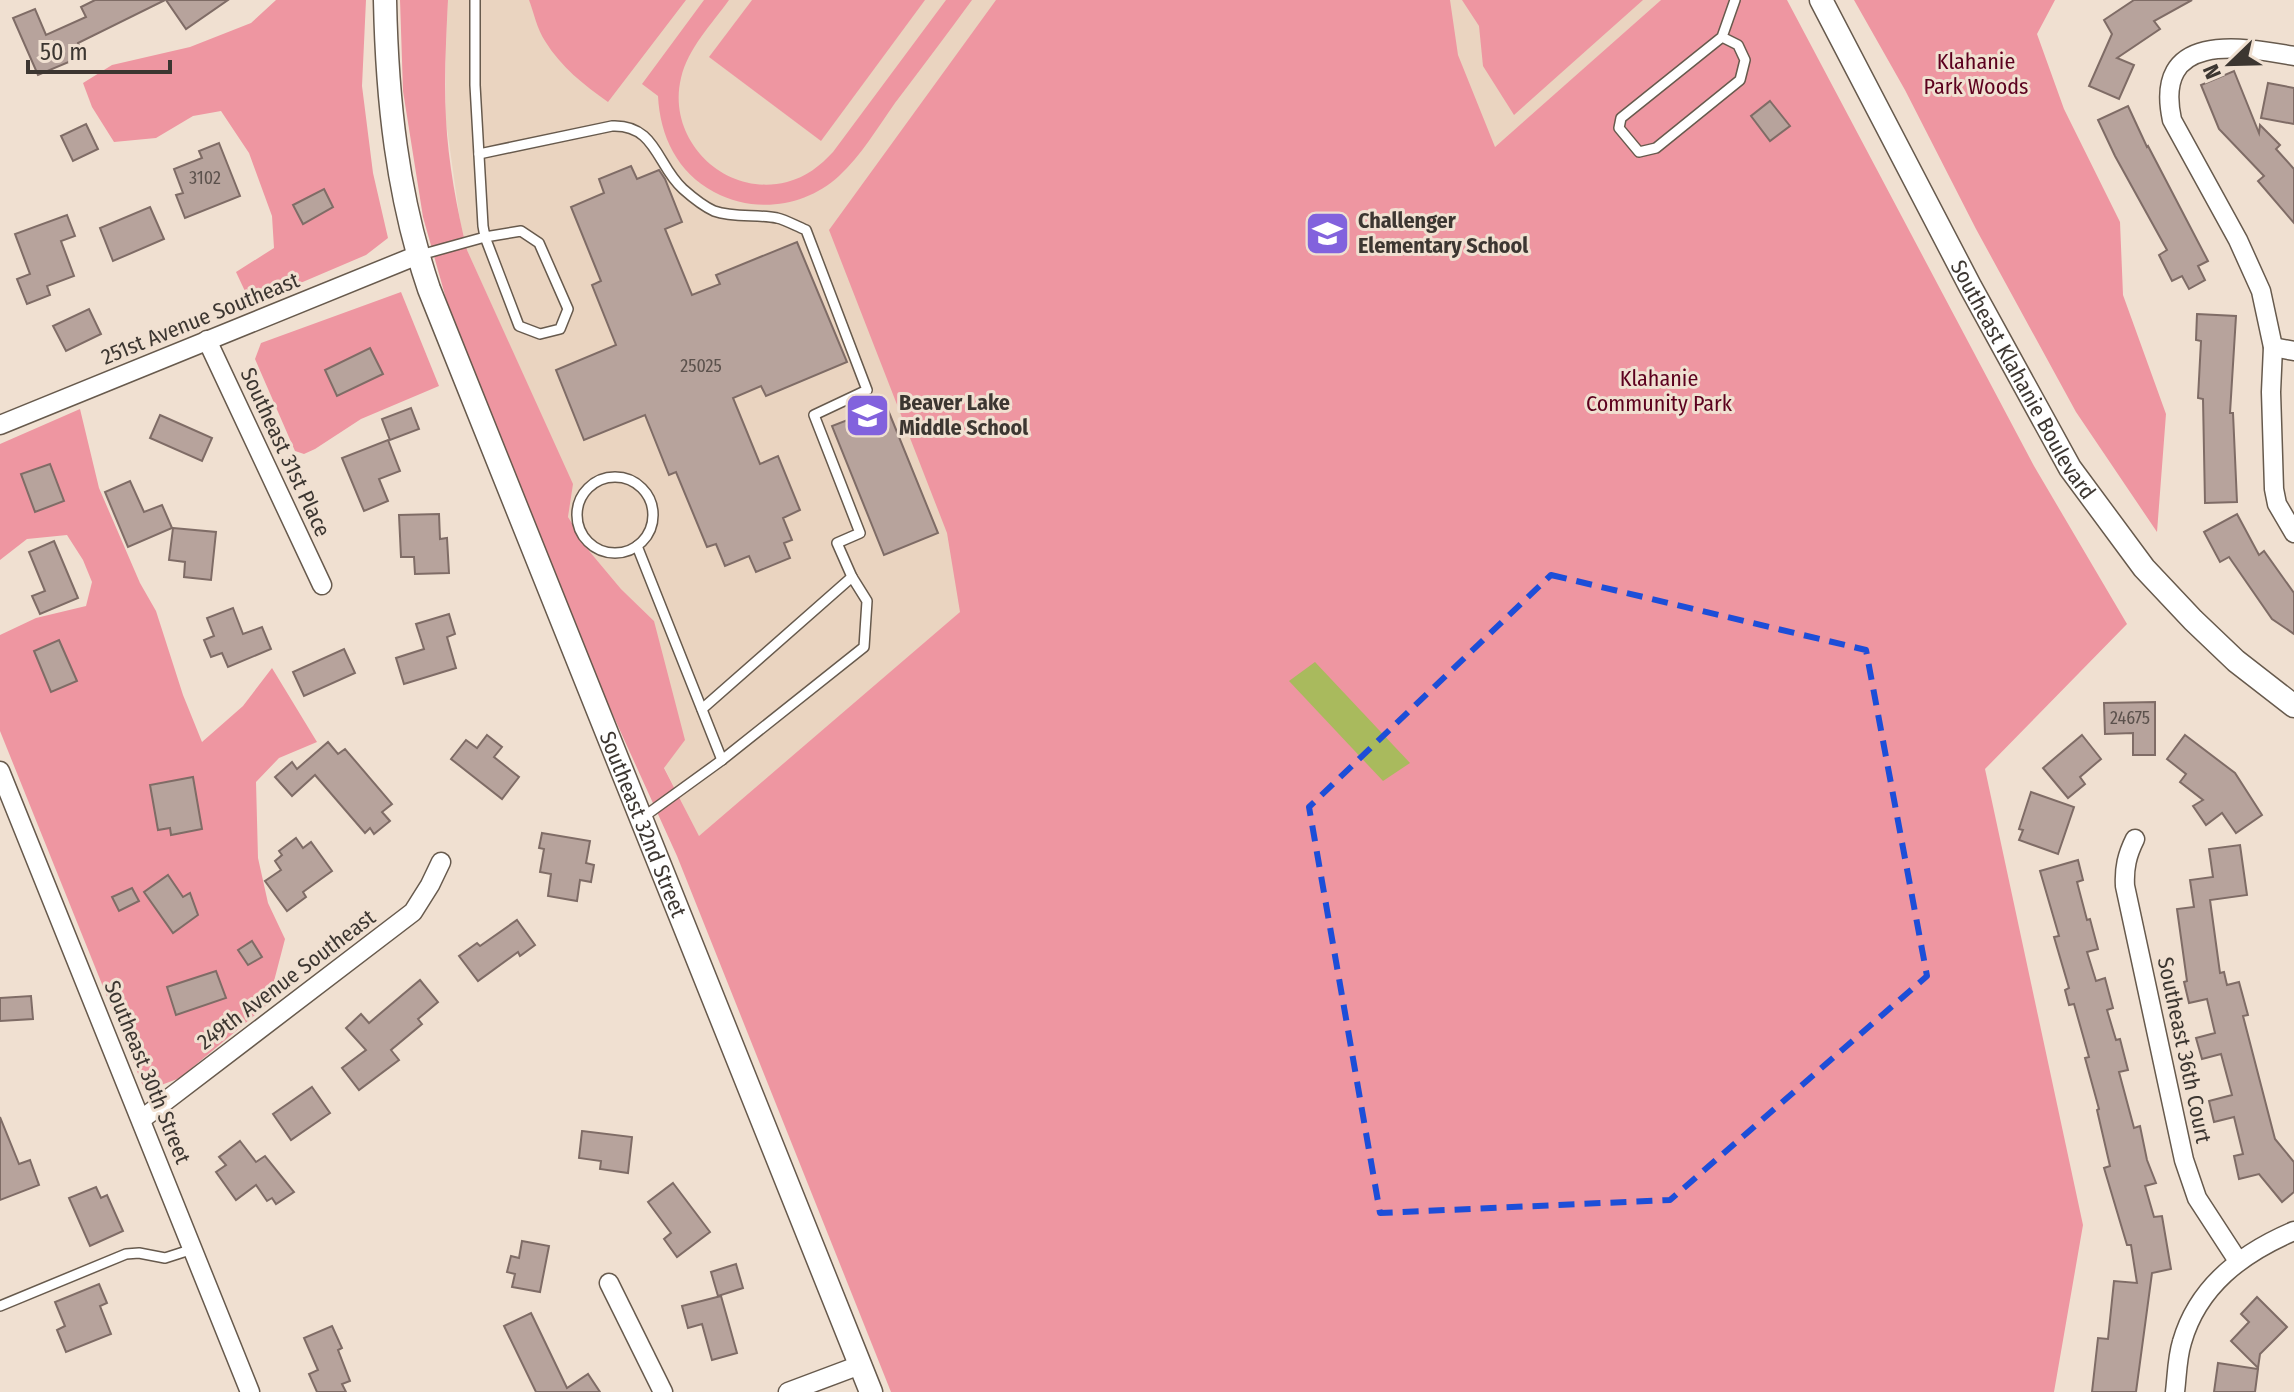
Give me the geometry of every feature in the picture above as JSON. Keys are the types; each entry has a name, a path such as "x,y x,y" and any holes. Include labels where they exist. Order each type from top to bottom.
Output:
{"street":[{"name":"Southeast 32nd Street","path":"385,0 386,64 393,133 403,197 429,289 871,1392"},
{"name":"Southeast Klahanie Boulevard","path":"1821,0 1970,286 2070,468 2144,568 2236,661 2294,706"},
{"path":"2294,56 2224,48 2202,50 2184,59 2174,71 2168,102 2172,120 2238,240 2261,291 2273,347 2274,489 2277,504 2294,533"},
{"name":"251st Avenue Southeast","path":"0,425 418,255"},
{"name":"Southeast 31st Place","path":"207,340 322,585"},
{"path":"2273,347 2294,351"},
{"name":"Southeast 30th Street","path":"0,771 250,1392"},
{"name":"Southeast 36th Court","path":"2135,839 2124,868 2125,886 2184,1160 2197,1198 2238,1261"},
{"name":"249th Avenue Southeast","path":"142,1119 413,912 441,862"},
{"path":"2175,1392 2181,1344 2193,1314 2209,1290 2238,1261 2263,1244 2294,1231"},
{"path":"609,1283 663,1392"},
{"path":"788,1392 860,1365"}],"lane":[{"path":"418,255 485,237 521,231 539,243 568,309 560,329 540,334 519,326 485,237 475,85 475,0"},
{"path":"1722,37 1738,45 1745,60 1740,80 1656,148 1639,152 1619,128 1621,118 1722,37 1735,0"},
{"path":"479,154 626,125 649,141 679,186 701,204 714,211 778,218 806,230 867,390 814,415 860,533 837,543 867,601 864,647 722,760 642,818"},
{"path":"605,478 631,480 649,498 653,511 652,524 647,536 637,546 615,553 603,551 584,537 578,526 579,502 594,483 605,478"},
{"path":"637,546 722,760"},
{"path":"702,709 852,577"},
{"path":"0,1306 126,1254 165,1258 193,1249"}],"highlighted area":[{"path":"1551,575 1866,650 1927,976 1670,1200 1380,1213 1309,807"}],"shaded area":[{"name":"Beaver Lake Middle School","path":"448,0 1661,0 1301,319 699,837 664,767 654,621 621,589 590,552 568,517 572,484 467,250 446,121"},
{"path":"1315,662 1410,763 1383,781 1289,681"}],"green space":[{"path":"276,0 366,0 362,86 373,173 388,238 366,255 251,304 236,272 274,248 272,216 249,153 221,111 193,116 156,138 114,142 92,107 83,83 112,65 190,47 251,23"},
{"name":"Klahanie Community Park","path":"400,0 448,0 445,75 447,135 467,250 573,484 568,517 590,552 621,589 654,621 685,740 664,768 699,836 960,612 947,533 829,230 996,0 1450,0 1458,55 1495,147 1661,0 1787,0 2034,466 2127,624 1985,769 2083,1225 2054,1392 891,1392 677,856 598,682 452,320 423,217 403,91"},
{"path":"529,0 686,0 608,102 574,75 551,50 540,31"},
{"path":"704,0 729,0 695,46 684,67 679,101 683,123 705,159 722,172 742,181 764,185 794,180 823,162 946,0 972,0 862,150 839,176 811,195 763,205 730,199 701,184 690,174 667,139 658,96 642,84"},
{"path":"752,0 925,0 821,141 709,57"},
{"path":"1462,0 1643,0 1514,115 1483,66 1479,26"},
{"name":"Klahanie Park Woods","path":"1854,0 2055,0 2037,34 2064,109 2120,222 2123,295 2166,414 2157,532 2076,412"},
{"path":"401,292 439,386 361,419 304,454 295,451 255,359 261,343"},
{"path":"80,409 99,488 140,583 156,611 202,742 243,706 272,668 317,742 279,758 256,782 258,858 268,903 285,939 268,1004 180,1078 145,1091 0,731 0,635 36,618 86,606 92,582 67,535 27,539 0,560 0,444"}],"building":[{"path":"95,0 165,0 78,43 83,56 38,75 13,18 35,9 46,35 86,17 81,7"},
{"path":"166,0 228,0 186,29"},
{"path":"2134,0 2192,0 2154,21 2160,29 2117,58 2134,65 2119,99 2089,86 2112,34 2104,20"},
{"path":"2234,71 2259,133 2260,125 2280,145 2276,149 2294,169 2294,223 2258,181 2264,176 2219,129 2201,85"},
{"path":"2268,83 2294,88 2294,124 2261,118"},
{"path":"1770,101 1790,126 1770,141 1751,116"},
{"path":"2128,106 2208,261 2198,266 2205,280 2189,289 2182,276 2172,281 2159,255 2167,250 2098,120"},
{"path":"86,124 98,149 73,161 61,136"},
{"path":"219,143 240,196 185,218 176,195 183,193 174,169 202,158 199,151"},
{"path":"631,166 637,179 659,170 665,179 682,222 665,229 692,295 720,284 716,275 797,242 847,362 766,396 761,386 733,398 760,464 778,456 800,510 783,518 792,540 784,543 790,558 756,572 749,556 725,566 716,544 707,547 676,472 669,475 645,415 584,440 556,370 616,345 592,285 601,281 571,207 604,193 599,179"},
{"path":"324,189 333,207 303,224 293,205"},
{"path":"150,207 164,239 113,261 100,228"},
{"path":"67,215 75,236 61,241 74,276 47,286 50,295 27,304 17,279 30,274 15,234"},
{"path":"89,309 101,334 66,351 53,326"},
{"path":"2197,314 2236,316 2230,413 2233,413 2237,502 2205,503 2203,399 2198,398 2201,341 2196,340"},
{"path":"370,348 383,374 337,396 325,370"},
{"path":"886,405 938,533 884,555 832,426"},
{"path":"411,408 419,429 390,440 382,419"},
{"path":"160,415 212,438 202,461 150,438"},
{"path":"388,440 400,471 379,479 388,501 364,511 342,458"},
{"path":"50,464 64,501 35,512 21,474"},
{"path":"130,481 144,512 162,505 172,528 128,547 105,492"},
{"path":"439,514 440,539 447,538 449,573 415,574 414,557 401,557 399,515"},
{"path":"2237,514 2259,555 2264,551 2294,593 2294,634 2272,619 2229,557 2220,562 2204,532"},
{"path":"173,528 216,532 211,580 184,577 185,562 169,560"},
{"path":"54,541 78,598 40,614 32,596 45,591 29,552"},
{"path":"233,608 243,634 262,627 271,649 228,667 222,653 211,657 204,640 214,636 207,618"},
{"path":"449,614 455,634 447,637 456,668 404,684 396,658 424,649 416,624"},
{"path":"59,640 77,681 51,692 34,651"},
{"path":"344,649 355,673 304,696 293,672"},
{"path":"2155,702 2155,755 2133,755 2133,733 2105,734 2104,703"},
{"path":"487,735 502,747 494,757 519,777 502,799 451,759 466,740 477,748"},
{"path":"2082,735 2101,759 2080,777 2085,784 2068,798 2043,768"},
{"path":"2185,735 2235,773 2262,815 2236,833 2222,813 2206,825 2193,806 2203,800 2180,782 2186,774 2167,759"},
{"path":"328,742 338,754 345,749 392,804 382,812 390,821 374,834 370,828 365,833 315,775 292,796 275,777 292,762 297,769"},
{"path":"193,777 202,829 171,835 170,828 158,830 150,785"},
{"path":"2031,792 2074,807 2058,854 2019,840 2023,830 2019,829"},
{"path":"542,833 590,841 586,863 594,865 591,882 580,880 577,901 548,896 551,874 540,872 544,849 539,848"},
{"path":"296,838 303,848 311,842 332,871 303,892 306,897 287,911 265,881 281,870 275,861 282,855 279,851"},
{"path":"2240,845 2247,895 2210,900 2220,973 2224,972 2227,985 2239,982 2248,1015 2243,1016 2275,1139 2294,1162 2294,1192 2282,1202 2259,1174 2239,1179 2234,1156 2243,1154 2234,1117 2214,1122 2209,1101 2232,1095 2221,1054 2202,1059 2196,1038 2215,1033 2207,999 2189,1003 2184,982 2187,981 2177,909 2194,907 2190,880 2213,877 2209,849"},
{"path":"2078,860 2083,880 2077,882 2098,949 2087,952 2096,981 2105,978 2113,1008 2107,1010 2116,1040 2120,1039 2128,1070 2119,1072 2134,1128 2140,1126 2147,1160 2156,1183 2145,1186 2154,1217 2162,1216 2171,1269 2152,1273 2136,1392 2092,1392 2098,1338 2108,1339 2114,1281 2137,1283 2131,1245 2127,1245 2104,1168 2110,1166 2085,1058 2089,1057 2074,1004 2069,1005 2065,990 2069,988 2054,937 2059,936 2040,871"},
{"path":"168,875 183,897 190,893 198,915 173,933 144,892"},
{"path":"132,888 139,901 119,911 112,897"},
{"path":"517,920 535,945 520,956 518,952 478,981 459,956 477,943 480,946"},
{"path":"252,941 262,957 248,965 238,950"},
{"path":"216,971 226,998 176,1015 167,987"},
{"path":"420,980 438,1002 418,1019 422,1024 391,1050 399,1060 359,1090 342,1068 366,1050 346,1028 361,1014 369,1023"},
{"path":"31,996 33,1019 0,1021 0,998"},
{"path":"312,1087 330,1113 291,1140 273,1114"},
{"path":"0,1117 19,1164 30,1160 39,1185 0,1200"},
{"path":"582,1131 632,1137 628,1173 600,1169 601,1161 579,1158"},
{"path":"240,1141 256,1162 265,1156 294,1192 276,1204 272,1198 267,1201 256,1185 236,1200 216,1172 226,1165 219,1157"},
{"path":"673,1183 710,1232 677,1257 664,1239 671,1233 648,1202"},
{"path":"96,1187 101,1198 107,1195 123,1231 90,1246 69,1198"},
{"path":"522,1241 549,1246 540,1292 512,1287 515,1274 507,1272 511,1256 519,1258"},
{"path":"736,1264 743,1288 718,1296 711,1272"},
{"path":"99,1284 107,1303 100,1306 111,1334 66,1352 57,1330 65,1326 55,1302"},
{"path":"721,1296 737,1353 712,1360 702,1324 688,1328 682,1306"},
{"path":"2257,1297 2287,1327 2260,1354 2258,1368 2231,1341 2249,1322 2241,1314"},
{"path":"531,1313 567,1388 588,1374 600,1392 536,1392 504,1326"},
{"path":"332,1326 342,1348 338,1350 350,1381 342,1384 346,1392 317,1392 309,1374 318,1370 304,1338"},
{"path":"2218,1363 2258,1369 2255,1392 2214,1392"}],"place":[{"name":"Challenger Elementary School","path":"1327,233"},
{"name":"Beaver Lake Middle School","path":"868,415"}]}
